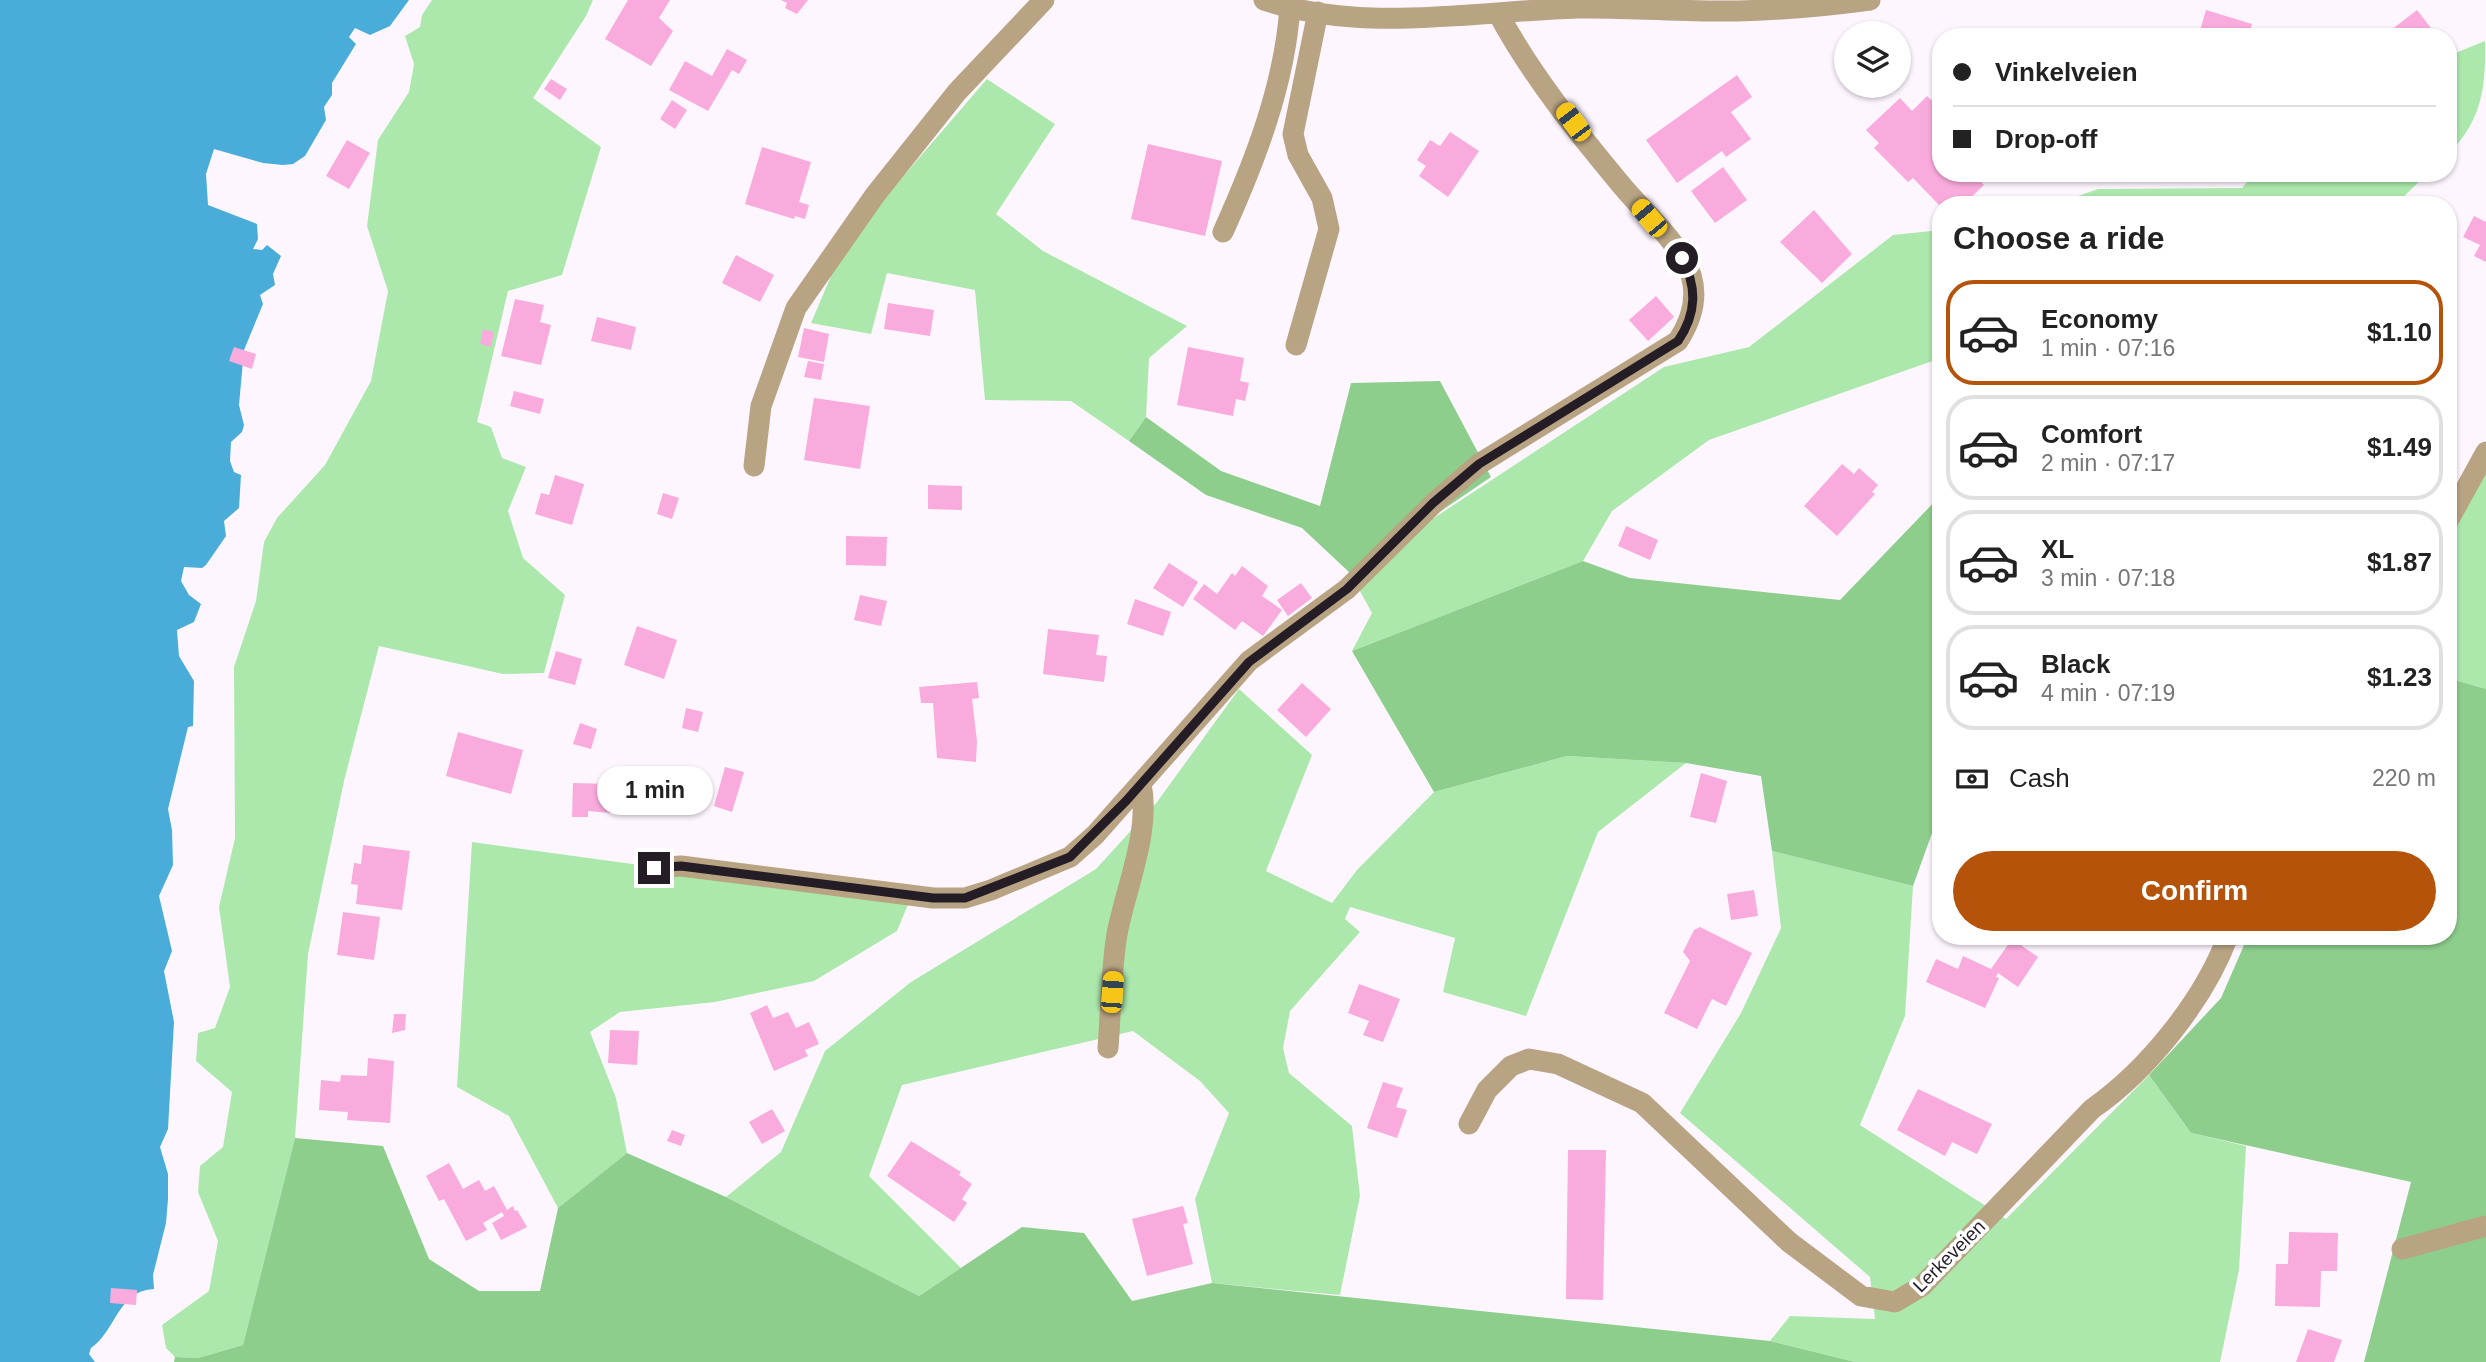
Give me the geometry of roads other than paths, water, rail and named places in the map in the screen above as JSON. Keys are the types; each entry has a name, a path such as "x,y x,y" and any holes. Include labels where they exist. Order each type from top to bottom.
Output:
{"street":[{"path":"754,466 761,406 796,308 875,195 957,92 1044,0"},
{"path":"1264,0 1318,12 1410,17 1582,8 1735,11 1809,9 1870,0"},
{"path":"1223,232 1240,194 1282,69 1290,6"},
{"path":"1296,345 1329,229 1322,198 1298,155 1293,134 1318,12"},
{"path":"654,868 681,866 933,898 965,898 1070,857 1141,784 1249,662 1347,589 1433,503 1479,464 1667,349 1685,331 1695,295 1691,274 1682,258 1616,178 1530,65 1498,13"},
{"path":"2457,505 2486,452"},
{"path":"1108,1048 1117,936 1140,834 1144,796 1141,784"},
{"name":"Lerkeveien","path":"1469,1124 1495,1081 1511,1066 1529,1059 1539,1058 1612,1087 1642,1102 1788,1242 1850,1289 1880,1301 1895,1302 1922,1286 2092,1109 2109,1097 2161,1043 2204,990 2224,945"},
{"path":"2402,1249 2486,1226"}],"water":[{"path":"0,0 409,0 390,26 370,35 355,28 349,37 356,44 332,83 332,95 324,107 326,120 305,156 293,164 283,165 263,163 214,149 206,174 208,205 257,224 258,239 253,249 262,250 267,245 281,256 273,274 275,285 260,295 263,304 244,350 239,405 244,425 242,432 231,442 230,461 234,472 241,475 239,508 224,521 226,536 206,565 202,568 184,567 181,581 189,595 201,604 194,622 177,630 179,656 194,681 193,726 188,727 168,809 172,830 173,865 159,896 172,951 164,971 174,1022 168,1129 160,1147 168,1174 166,1223 153,1275 154,1289 132,1296 125,1304 91,1348 89,1354 95,1362 0,1362"}]}
